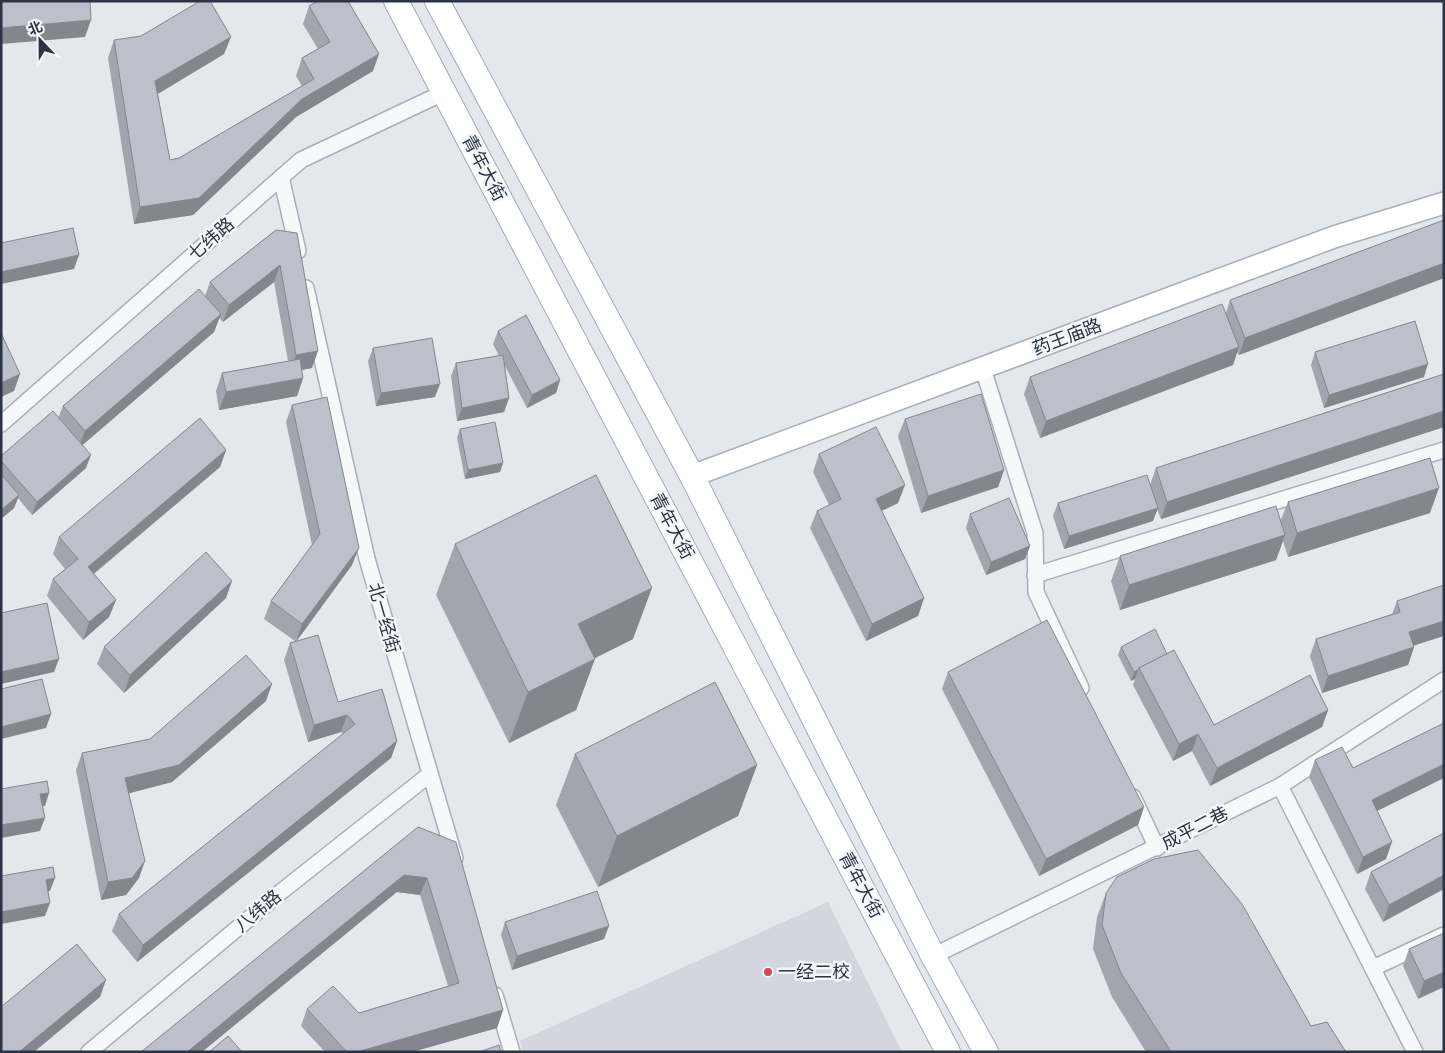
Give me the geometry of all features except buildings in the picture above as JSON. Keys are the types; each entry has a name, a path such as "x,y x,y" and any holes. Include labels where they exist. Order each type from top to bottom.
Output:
{"main road":[{"name":"青年大街","path":"396,1 948,1052"},
{"name":"青年大街","path":"437,1 692,476 933,956 986,1052"}],"street":[{"name":"七纬路","path":"1,424 301,160 444,92"},
{"name":"北一经街","path":"281,177 367,559 458,870"},
{"name":"药王庙路","path":"692,476 1334,237 1444,203"},
{"path":"983,369 1035,534 1036,592 1086,698"},
{"path":"1035,575 1444,450"},
{"name":"成平二巷","path":"933,956 1157,848 1280,786 1444,680"},
{"name":"八纬路","path":"89,1052 282,891 430,774"},
{"path":"1128,786 1157,848"},
{"path":"1280,786 1415,1052"},
{"path":"1373,968 1444,935"},
{"path":"492,985 512,1052"}],"shaded area":[{"name":"一经二校","path":"828,902 902,1052 523,1052 520,1041"}],"place":[{"name":"一经二校","path":"768,972"}]}
